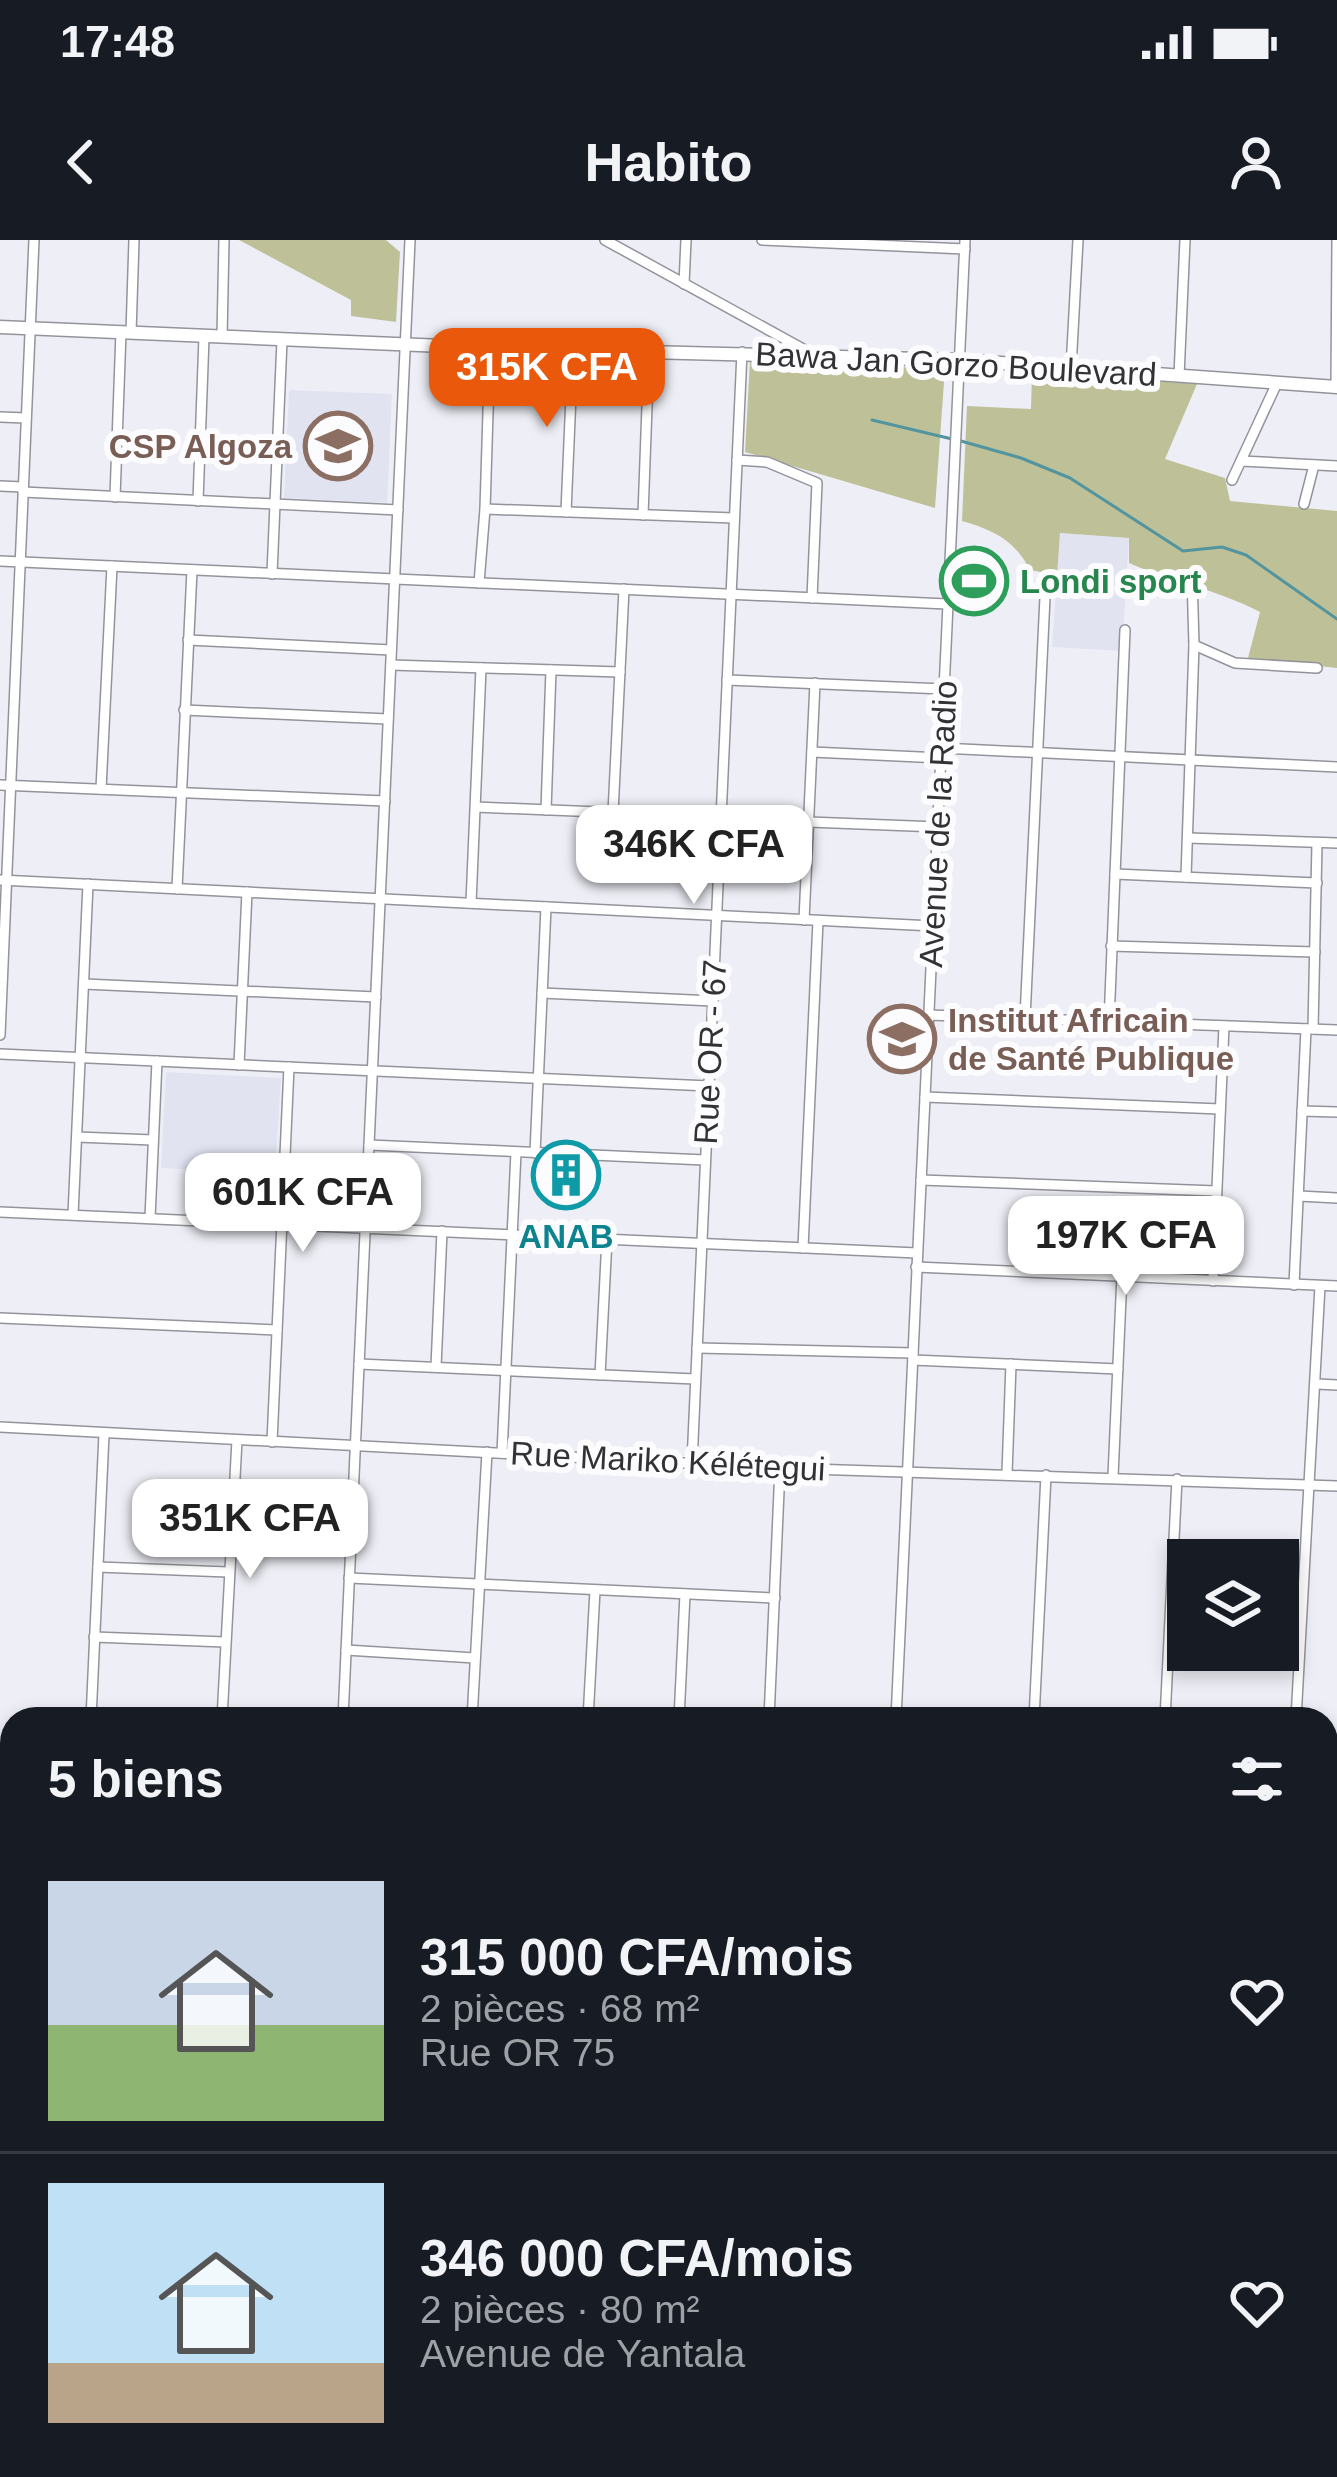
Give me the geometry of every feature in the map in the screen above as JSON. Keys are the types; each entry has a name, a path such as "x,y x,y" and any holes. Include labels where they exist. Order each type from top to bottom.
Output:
{"main road":[{"name":"Bawa Jan Gorzo Boulevard","path":"0,327 490,349 960,360 1337,387"}],"street":[{"path":"0,1035 5,786 34,240"},
{"path":"115,496 134,240"},
{"path":"222,338 224,240"},
{"path":"344,1707 410,240"},
{"path":"605,240 814,355"},
{"path":"684,284 686,240"},
{"path":"762,240 965,244"},
{"path":"1071,368 1078,240"},
{"path":"1179,376 1186,240"},
{"path":"1337,240 1337,387"},
{"name":"Avenue de la Radio","path":"897,1707 965,244"},
{"path":"198,501 204,337"},
{"path":"272,574 282,340"},
{"path":"478,583 490,349"},
{"path":"566,512 573,350"},
{"name":"Rue OR - 67","path":"692,1463 742,352"},
{"path":"643,514 648,379"},
{"path":"1232,480 1276,385"},
{"path":"0,417 26,418"},
{"path":"737,460 767,462 812,479 819,489 812,598"},
{"path":"1240,461 1337,466"},
{"path":"1304,504 1314,465"},
{"path":"0,486 398,510"},
{"path":"485,509 734,518"},
{"path":"0,561 947,604"},
{"path":"101,789 112,566"},
{"path":"177,889 192,570"},
{"path":"1186,877 1195,645 1192,576"},
{"path":"613,813 624,590"},
{"path":"1024,1018 1045,597"},
{"path":"1109,1022 1125,630"},
{"path":"188,640 392,650"},
{"path":"1195,645 1247,665 1317,668"},
{"path":"391,665 620,673"},
{"path":"471,903 482,668"},
{"path":"546,810 551,670"},
{"path":"727,680 944,689"},
{"path":"805,920 815,683"},
{"path":"184,710 388,719"},
{"path":"812,752 1037,752 1337,767"},
{"path":"5,786 385,801"},
{"path":"476,806 721,817"},
{"path":"809,822 938,827"},
{"path":"1188,838 1337,843"},
{"path":"1294,1285 1315,952 1317,843"},
{"path":"1114,874 1317,883"},
{"path":"3,880 933,926"},
{"path":"73,1215 88,884"},
{"path":"239,1065 247,892"},
{"path":"535,1153 546,907"},
{"path":"803,1248 818,921"},
{"path":"1111,946 1315,952"},
{"path":"84,984 376,997"},
{"path":"542,993 712,1001"},
{"path":"928,1015 1337,1030"},
{"path":"1213,1281 1224,1026"},
{"path":"0,1054 709,1086"},
{"path":"150,1218 157,1061"},
{"path":"272,1442 289,1067"},
{"path":"925,1097 1220,1109"},
{"path":"1302,1111 1337,1112"},
{"path":"77,1137 153,1140"},
{"path":"369,1145 705,1160"},
{"path":"502,1453 515,1152"},
{"path":"921,1180 1216,1191"},
{"path":"1299,1196 1337,1198"},
{"path":"0,1212 917,1253"},
{"path":"436,1367 442,1232"},
{"path":"600,1375 607,1239"},
{"path":"916,1267 1337,1286"},
{"path":"1113,1477 1122,1275"},
{"path":"1297,1707 1320,1286"},
{"path":"0,1318 277,1330"},
{"path":"698,1348 1118,1369"},
{"path":"359,1364 695,1379"},
{"path":"1006,1473 1011,1364"},
{"path":"1317,1384 1337,1385"},
{"name":"Rue Mariko Kélétegui","path":"0,1427 780,1468 1337,1486"},
{"path":"91,1707 104,1434"},
{"path":"222,1707 237,1440"},
{"path":"473,1707 487,1452"},
{"path":"770,1707 780,1468"},
{"path":"1035,1707 1046,1475"},
{"path":"1166,1707 1177,1479"},
{"path":"98,1567 228,1572"},
{"path":"349,1578 775,1598"},
{"path":"589,1707 595,1590"},
{"path":"680,1707 685,1594"},
{"path":"94,1637 225,1642"},
{"path":"346,1650 475,1658"}],"shaded area":[{"name":"CSP Algoza","path":"289,390 392,394 387,503 284,498"},
{"path":"1060,533 1129,538 1122,651 1052,647"},
{"path":"166,1072 281,1078 275,1174 161,1168"}],"green space":[{"path":"239,240 386,240 400,252 396,322 351,316 351,300"},
{"path":"750,361 945,368 935,508 745,452"},
{"path":"1032,373 1197,384 1165,459 1225,478 1230,501 1337,511 1337,668 1248,658 1260,612 1129,563 1129,538 1060,533 1057,575 1030,570 1002,538 962,521 967,406 1031,409"}],"waterway":[{"path":"872,420 952,439"},
{"path":"961,441 1070,478 1183,551 1222,547 1246,555 1337,619"}],"place":[{"name":"CSP Algoza","path":"338,446"},
{"name":"Londi sport","path":"974,581"},
{"name":"Institut Africain de Santé Publique","path":"902,1039"},
{"name":"ANAB","path":"566,1175"}]}
